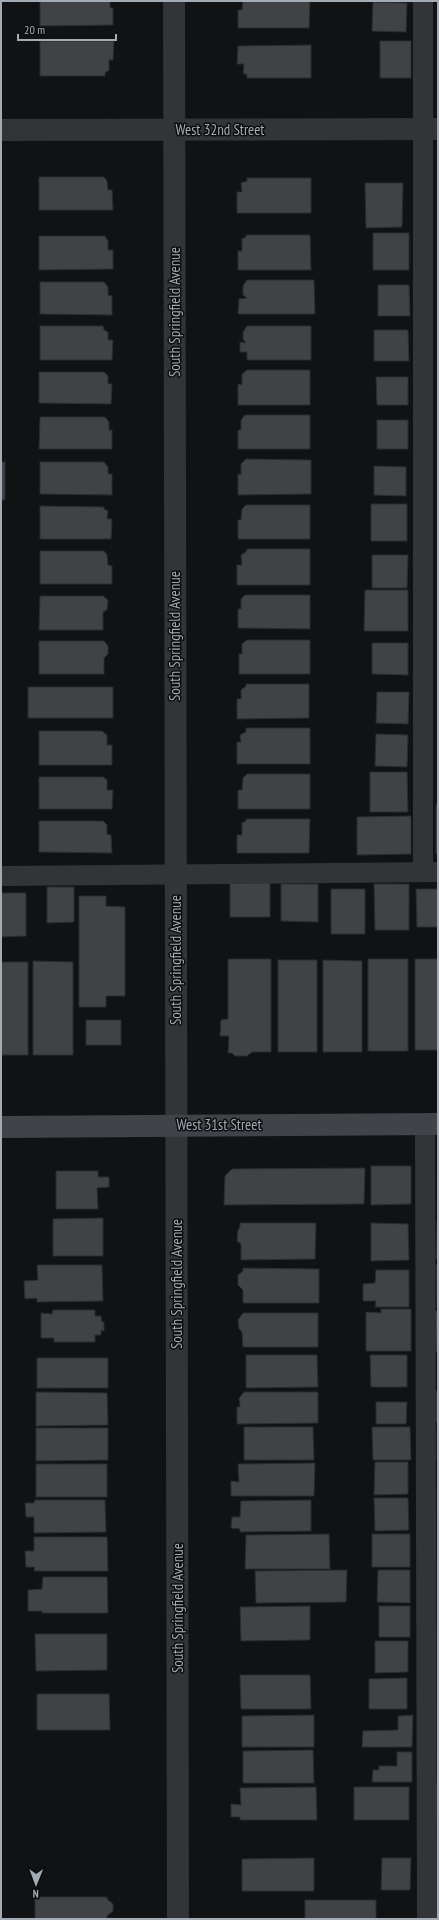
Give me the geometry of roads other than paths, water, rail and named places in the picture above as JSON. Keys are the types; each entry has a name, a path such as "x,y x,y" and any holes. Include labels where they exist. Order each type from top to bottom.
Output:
{"main road":[{"name":"West 31st Street","path":"1,1127 431,1124"}],"street":[{"name":"South Springfield Avenue","path":"174,1 178,1919"},
{"name":"West 32nd Street","path":"1,130 430,129"}],"lane":[{"path":"1,876 430,872 430,129 423,1"},
{"path":"427,1919 431,1124"}]}
